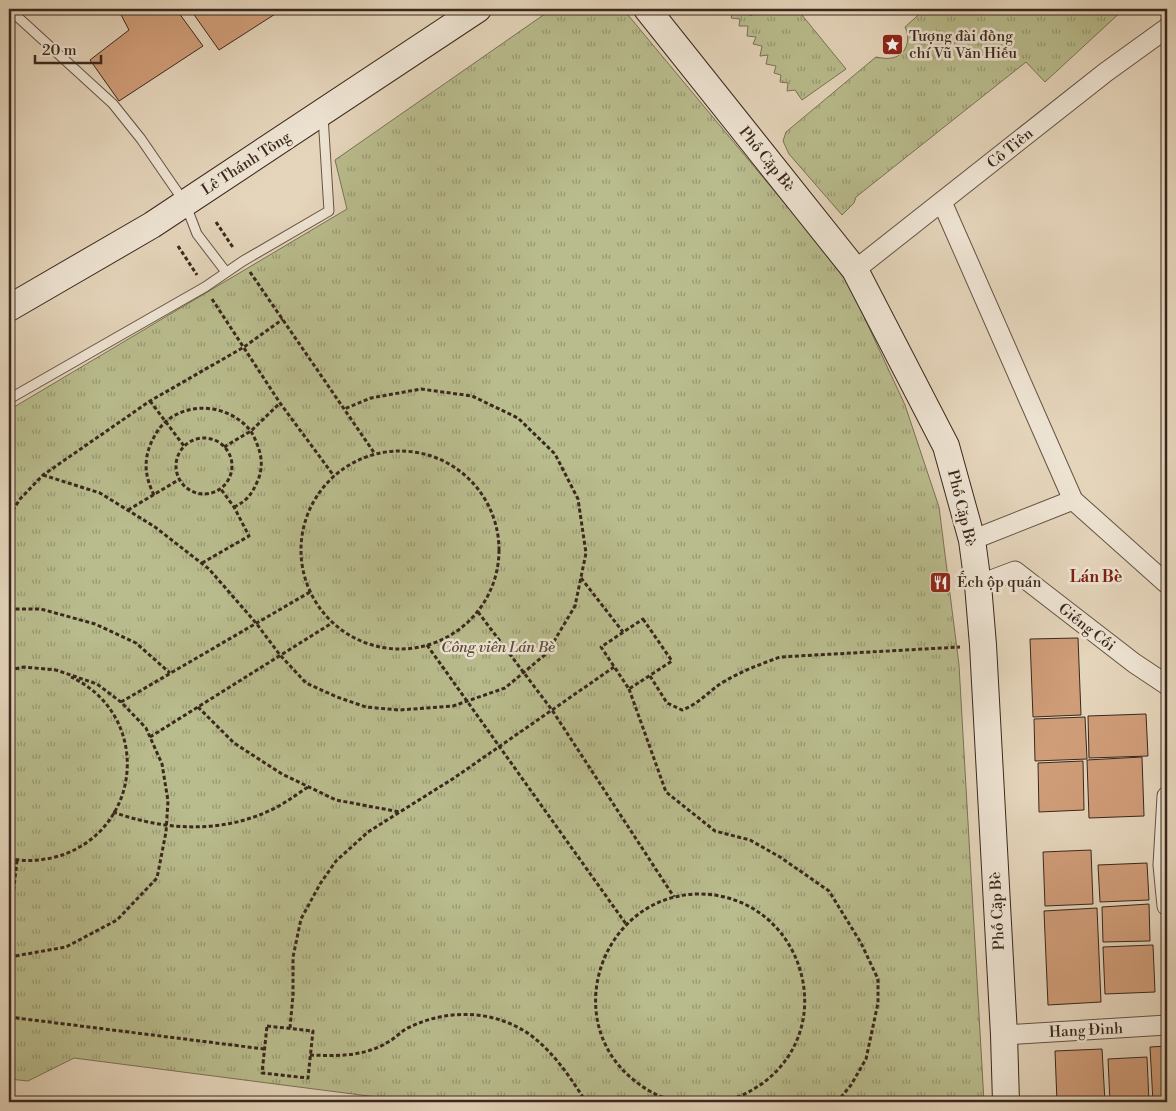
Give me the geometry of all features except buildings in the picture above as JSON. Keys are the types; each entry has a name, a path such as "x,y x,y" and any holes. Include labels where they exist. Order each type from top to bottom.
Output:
{"street":[{"name":"Lê Thánh Tông","path":"9,308 152,225 478,9"},
{"name":"Phố Cặp Bè","path":"647,9 855,270 946,446 972,540 978,585 983,645 1006,1102"},
{"name":"Cô Tiên","path":"855,270 1106,72 1167,28"},
{"path":"942,202 1074,500 1167,584"},
{"path":"972,540 1074,500"},
{"name":"Giếng Cối","path":"978,585 1015,571 1134,664 1167,685"},
{"path":"1167,796 1165,864 1167,906"},
{"name":"Hang Đinh","path":"1004,1035 1167,1025"}],"lane":[{"path":"9,9 113,104 141,139 185,203 197,234 226,272"},
{"path":"9,399 205,287 243,261 329,211 323,113"}],"path":[{"path":"216,222 375,454"},
{"path":"178,246 280,403 334,476"},
{"path":"9,516 20,499 43,475 150,401 244,347 283,320"},
{"path":"43,475 100,493 154,527 210,569 256,623 280,655 306,683 337,698 366,707 399,710 453,706 505,688 547,653 575,606 581,578 586,553 578,499 555,454 518,418 472,396 421,389 371,398 344,409"},
{"path":"150,401 184,446"},
{"path":"224,447 251,431 280,403"},
{"path":"154,495 148,483 145,465 148,447 157,431 165,421 186,410 203,408 221,410 238,418 251,431 260,451 262,471 254,490 246,502 234,507"},
{"path":"209,439 224,447 230,455 232,464 227,482 212,493 202,494 185,486 180,479 176,462 184,446 192,441 209,439"},
{"path":"406,452 436,458 463,474 484,497 496,525 499,555 493,585 478,612 452,634 427,645 402,649 377,646 353,638 332,622 310,592 302,568 301,543 306,518 317,495 334,476 346,467 375,454 406,452"},
{"path":"128,510 180,479"},
{"path":"202,563 249,536 234,507 220,488"},
{"path":"581,578 623,632"},
{"path":"121,702 310,592"},
{"path":"9,609 40,609 95,624 136,643 170,673"},
{"path":"478,612 552,710 674,897"},
{"path":"629,689 672,660 643,618 601,647 629,689 666,792 715,831 750,840 780,857 829,891 861,944 878,979 878,1003 866,1059 851,1085 837,1102"},
{"path":"150,737 332,622"},
{"path":"427,645 626,924"},
{"path":"650,676 667,703 682,710 695,705 723,681 752,667 780,657 983,645"},
{"path":"9,670 24,667 56,670 96,684 121,702 146,728 162,764 168,800 167,825 157,878 118,920 66,947 9,956"},
{"path":"290,1028 293,995 293,957 301,919 320,884 336,861 368,832 499,747 614,668"},
{"path":"9,858 17,860 50,859 80,848 105,827 122,799 128,767 124,735 109,706 86,684 56,670"},
{"path":"198,707 234,743 282,774 336,800 400,812"},
{"path":"113,812 140,821 202,828 237,822 275,808 308,787"},
{"path":"9,929 17,860"},
{"path":"682,1102 671,1101 646,1090 624,1073 608,1051 598,1025 594,998 598,971 609,946 626,924 648,908 674,897 701,894 729,898 754,909 776,926 792,948 802,974 806,1001 802,1028 791,1053 774,1075 752,1091 719,1102"},
{"path":"310,1055 343,1056 362,1053 387,1043 408,1027 438,1016 474,1014 502,1020 533,1037 573,1082 586,1102"},
{"path":"9,1017 264,1049"},
{"path":"267,1026 313,1031 308,1078 262,1073 264,1049 267,1026"}],"green space":[{"name":"Công viên Lán Bè","path":"552,9 623,9 845,276 905,405 939,507 959,665 984,1102 415,1102 74,1058 28,1081 9,1079 9,410 347,209 335,160"},
{"path":"724,9 744,9 751,16 759,9 797,9 846,69 802,100 795,90 787,91 788,83 780,82 781,75 774,73 776,66 766,64 768,55 760,56 762,46 753,44 756,37 747,36 748,26 739,26 740,19 731,18 734,10"},
{"path":"925,9 937,9 939,13 946,9 1124,9 1045,82 1026,62 856,197 854,203 842,215 789,154 783,141 786,132 876,57 890,58 901,54 906,46 908,36 905,27"}],"place":[{"name":"Tượng đài đồng chí Vũ Văn Hiếu","path":"893,45"},
{"name":"Ếch ộp quán","path":"941,582"}],"district":[{"name":"Lán Bè","path":"1096,576"}]}
